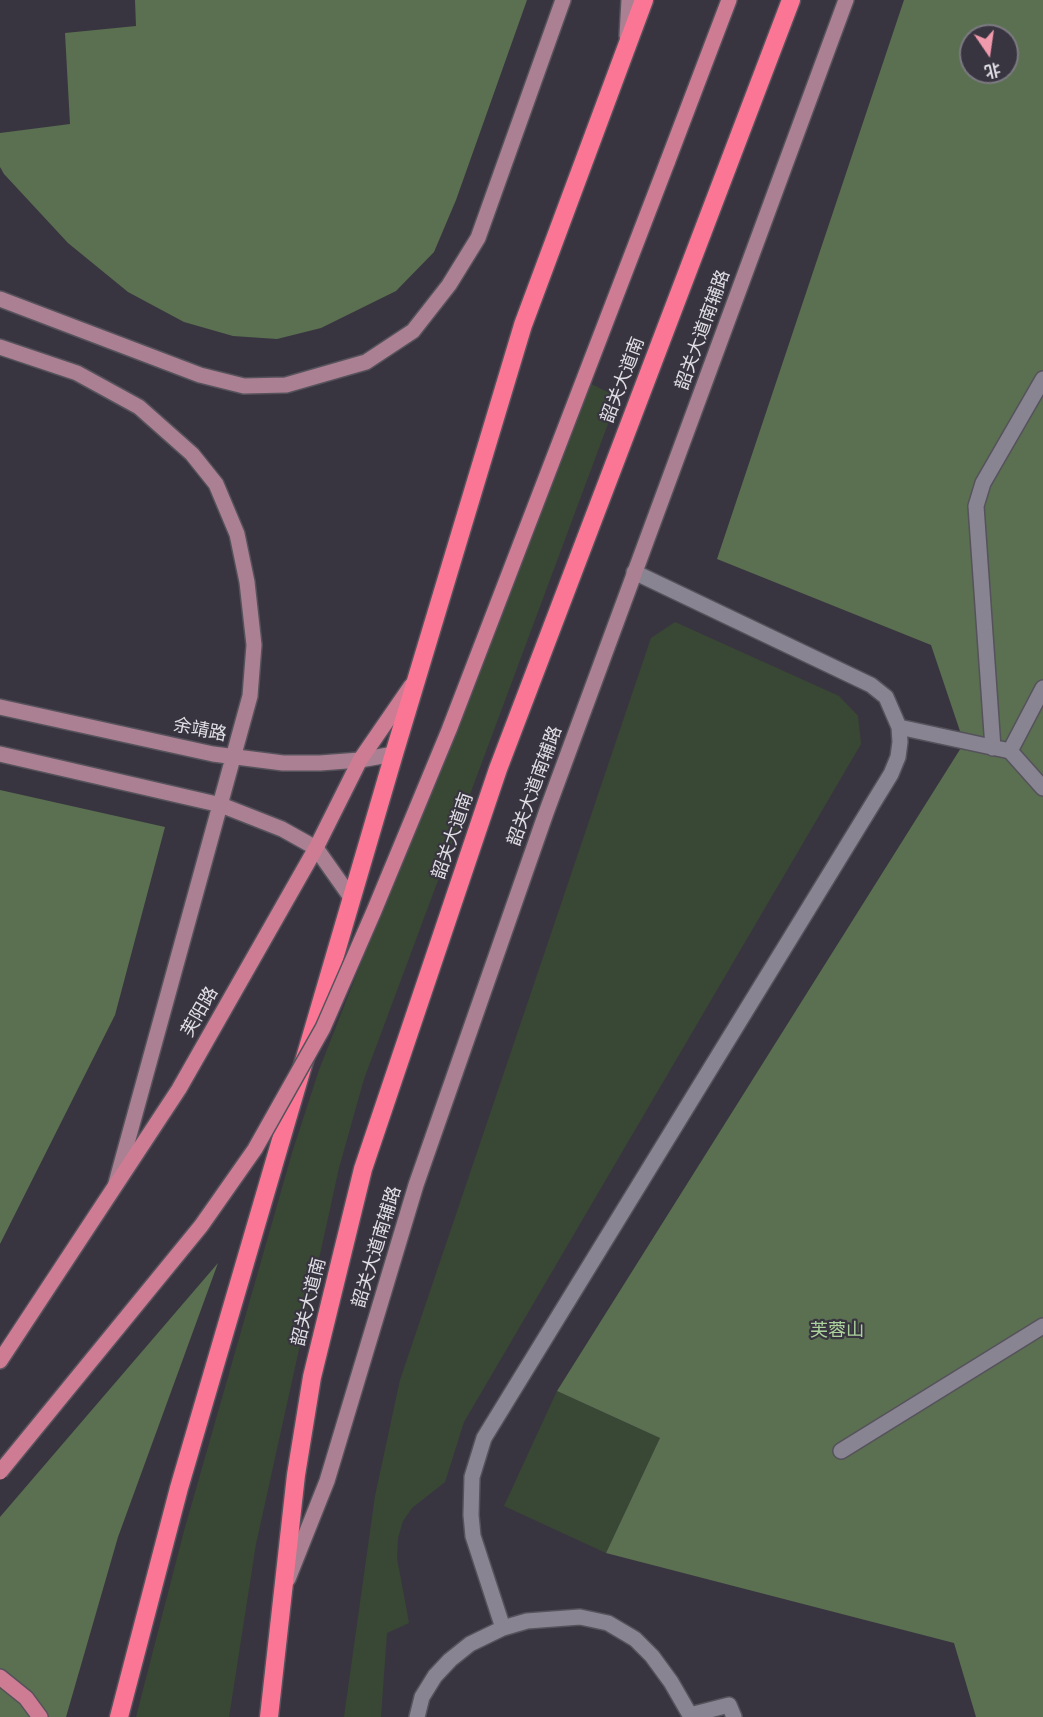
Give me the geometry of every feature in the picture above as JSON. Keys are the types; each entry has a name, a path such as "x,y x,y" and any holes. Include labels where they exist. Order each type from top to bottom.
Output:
{"highway":[{"path":"119,1717 179,1488 394,754 523,325 644,0"},
{"name":"韶关大道南","path":"269,1717 296,1474 312,1377 363,1169 498,769 791,0"}],"main road":[{"path":"0,1472 201,1226 255,1149 323,1028 449,730 729,0"},
{"name":"芙阳路","path":"0,1361 179,1089 316,848 360,760 419,673"},
{"path":"0,1677 26,1698 40,1717"}],"street":[{"path":"0,299 200,375 243,386 286,385 366,362 412,331 449,285 478,238 563,0"},
{"path":"626,50 629,0"},
{"name":"韶关大道南辅路","path":"282,1593 327,1481 416,1185 546,813 846,0"},
{"path":"0,346 77,373 139,407 192,454 216,484 237,534 248,582 254,645 250,696 114,1189"},
{"name":"余靖路","path":"0,707 213,754 283,763 360,760 394,754"},
{"path":"0,754 221,805 282,829 316,848 352,899"}],"lane":[{"path":"993,748 976,506 983,483 1043,379"},
{"path":"503,1628 473,1536 472,1477 484,1438 891,774 898,757 900,742 899,727 886,697 871,685 634,572"},
{"path":"1010,751 1043,688"},
{"path":"899,727 1010,751 1043,788"},
{"path":"841,1451 1043,1326"},
{"path":"417,1717 422,1697 435,1676 450,1660 471,1644 503,1628 527,1621 580,1617 608,1623 635,1639 652,1656 671,1682 690,1715 729,1705 734,1717"}],"green space":[{"path":"135,0 527,0 456,200 434,252 396,291 321,328 277,339 233,336 184,322 128,292 68,243 0,167 0,133 70,124 65,33 136,26"},
{"name":"芙蓉山","path":"904,0 1043,0 1043,1717 976,1717 954,1643 606,1553 660,1438 557,1391 964,743 931,645 717,559"},
{"path":"589,383 618,397 364,1079 339,1168 256,1544 229,1717 136,1717 184,1531 292,1153 319,1070"},
{"path":"675,622 839,696 858,716 861,744 464,1422 445,1482 412,1508 403,1521 398,1538 397,1558 409,1623 387,1633 381,1717 344,1717 375,1496 400,1380 651,638"},
{"path":"0,790 165,827 115,1015 0,1244"},
{"path":"218,1263 118,1537 66,1717 0,1717 0,1517"},
{"path":"557,1391 660,1438 606,1553 504,1506"}]}
